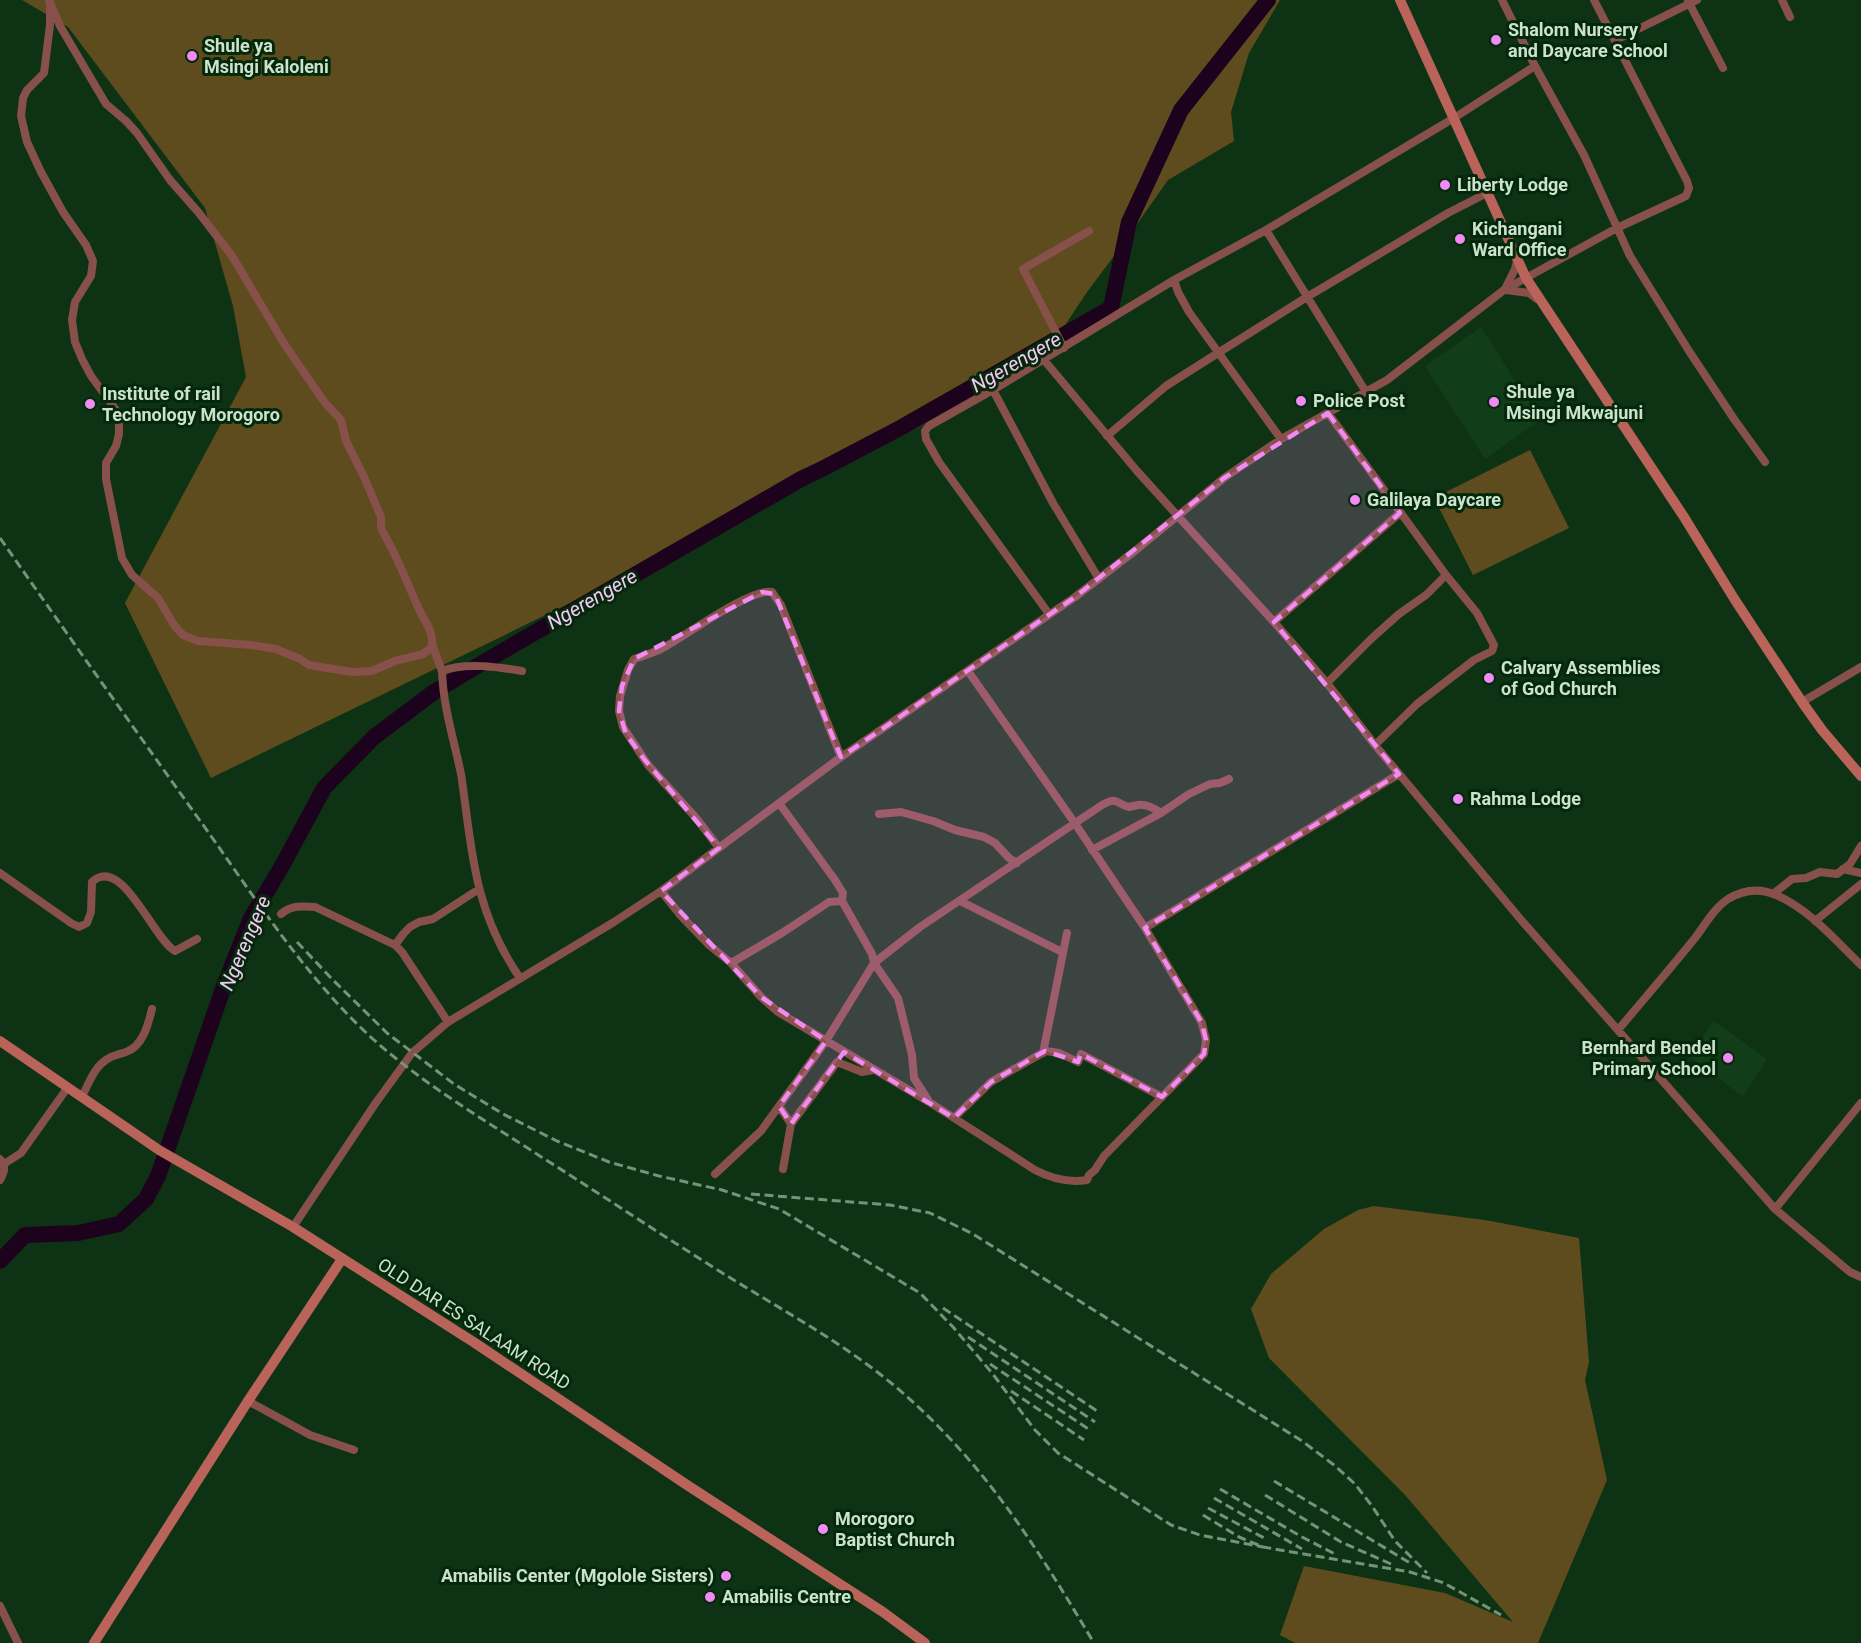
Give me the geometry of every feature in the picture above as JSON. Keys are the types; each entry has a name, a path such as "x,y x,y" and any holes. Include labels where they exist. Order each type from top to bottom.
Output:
{"street":[{"path":"1400,0 1517,261 1539,300 1684,517 1802,702 1822,730 1861,776"},
{"path":"1502,0 1534,66 1584,155 1638,268 1689,351 1765,462"},
{"path":"293,1227 375,1104 408,1059 433,1033 661,891 841,758 1099,579 1224,478 1281,438 1387,380 1504,290 1617,228 1684,197 1689,188 1594,0"},
{"path":"1782,0 1790,17"},
{"path":"1616,40 1691,1 1723,68"},
{"path":"50,2 50,25 44,74 27,90 23,98 21,116 27,142 41,172 63,212 86,245 93,261 91,276 75,302 72,320 75,342 82,359 91,376 116,410 119,434 116,446 106,463 106,479 122,558 132,575 158,598 174,625 183,635 198,641 276,649 309,665 352,672 372,671 395,661 423,654 430,650 432,644"},
{"path":"50,2 60,26 106,104 137,133 170,180 232,256 285,345 325,403 340,420 346,441 381,517 381,527 430,630 432,644 442,671 442,692 460,773 479,889 493,928 520,978"},
{"path":"1049,614 939,462 926,439 925,431 929,426 1044,360 1174,280 1266,230 1454,118 1534,66"},
{"path":"1107,436 1166,386 1307,297 1448,213 1487,193"},
{"path":"1266,230 1366,392"},
{"path":"1064,348 1023,269 1089,231"},
{"path":"1504,290 1515,270 1517,261"},
{"path":"1174,280 1190,312 1281,438"},
{"path":"1504,290 1529,293 1539,300"},
{"path":"1044,360 1107,436 1327,683 1375,745 1529,930 1775,1209 1850,1272 1861,1277"},
{"path":"993,390 1047,493 1099,579"},
{"path":"1328,413 1446,575 1477,613 1494,647 1492,651 1474,660 1417,704 1375,745"},
{"path":"1274,622 1400,513"},
{"path":"1327,683 1371,639 1426,595 1446,575"},
{"path":"719,848 696,818 648,765 623,727 619,711 620,696 634,659 660,650 725,610 762,592 772,592 781,605 841,758"},
{"path":"442,671 486,665 522,671"},
{"path":"1802,702 1861,667"},
{"path":"661,891 681,916 778,1012 929,1102 1044,1175 1061,1180 1087,1180 1104,1156 1204,1054 1206,1040 1202,1023 1145,928 968,671"},
{"path":"1145,928 1399,774"},
{"path":"1092,850 1161,813 1189,794 1229,778"},
{"path":"715,1174 761,1131 826,1041 874,963 920,927 1110,800 1129,807 1147,806 1161,813"},
{"path":"780,803 843,893 842,901 872,954 874,963 898,998 912,1054 914,1078 929,1102"},
{"path":"879,813 901,812 984,837 995,843 1017,863"},
{"path":"1773,894 1792,879 1806,878 1820,872 1837,874 1850,864 1861,846"},
{"path":"1843,869 1861,873"},
{"path":"0,873 71,924 79,927 87,923 91,912 92,882 104,876 115,878 135,899 169,947 175,951 197,939"},
{"path":"1815,921 1861,884"},
{"path":"395,945 410,927 433,919 479,889"},
{"path":"1618,1029 1713,914 1726,901 1743,892 1752,890 1773,894 1796,906 1861,965"},
{"path":"731,963 830,902 842,901"},
{"path":"960,901 1062,952"},
{"path":"281,914 290,908 315,907 395,945 448,1022"},
{"path":"1043,1053 1067,933"},
{"path":"82,1096 101,1063 135,1047 147,1028 153,1009"},
{"name":"OLD DAR ES SALAAM ROAD","path":"0,1041 159,1150 293,1227 475,1343 687,1485 883,1612 925,1643"},
{"path":"954,1118 991,1082 1046,1051 1059,1053 1078,1062 1082,1054 1162,1097"},
{"path":"783,1169 791,1124 844,1052"},
{"path":"837,1062 862,1072 873,1070"},
{"path":"0,1179 5,1170 2,1161 21,1153 68,1088"},
{"path":"1775,1209 1861,1103"},
{"path":"779,1106 791,1124"},
{"path":"94,1643 248,1401 342,1259"},
{"path":"248,1401 310,1435 354,1450"},
{"path":"0,1606 18,1643"}],"highlighted area":[{"path":"1328,413 1400,513 1274,622 1399,774 1145,928 1202,1023 1206,1040 1204,1054 1162,1097 1081,1054 1078,1062 1045,1051 991,1082 954,1118 844,1052 791,1124 779,1106 826,1041 761,997 661,891 719,848 644,759 626,734 619,711 622,686 634,659 762,592 775,594 841,757 1075,597 1224,478"}],"shaded area":[{"path":"22,0 1280,0 1249,53 1231,112 1234,141 1168,180 1087,292 1038,366 671,554 211,778 125,603 246,377 233,306 205,208 68,27"},
{"path":"1481,327 1540,420 1485,459 1425,366"},
{"path":"1530,450 1569,528 1473,575 1434,498"},
{"name":"Bernhard Bendel Primary School","path":"1714,1021 1767,1059 1743,1097 1689,1056"},
{"path":"1374,1206 1485,1220 1579,1238 1589,1362 1585,1380 1607,1480 1538,1643 1295,1643 1280,1635 1304,1566 1445,1593 1513,1622 1406,1496 1269,1358 1251,1309 1271,1274 1324,1229 1358,1210"}],"waterway":[{"name":"Ngerengere","path":"0,1261 25,1235 78,1233 119,1224 146,1199 158,1176 224,986 251,918 324,788 374,737 434,692 477,666 801,479 902,427 1111,308 1129,222 1181,110 1268,0"}],"railway":[{"path":"0,538 268,916 307,969 351,1017 374,1040 414,1073 688,1252 838,1344 896,1387 956,1445 982,1475 1029,1539 1094,1643"},
{"path":"297,942 387,1033 454,1084 503,1114 557,1141 609,1162 722,1190 779,1209 920,1293 953,1327 992,1373 1035,1430 1058,1453 1171,1525 1200,1535 1263,1547"},
{"path":"751,1194 890,1205 930,1213 973,1234 1302,1441 1355,1484 1395,1541 1427,1573"},
{"path":"943,1308 1100,1413"},
{"path":"968,1337 1095,1422"},
{"path":"990,1364 1090,1430"},
{"path":"1011,1391 1084,1440"},
{"path":"1274,1481 1410,1563"},
{"path":"1220,1489 1337,1555"},
{"path":"1265,1495 1341,1542 1391,1564"},
{"path":"1214,1498 1302,1549"},
{"path":"1208,1508 1266,1539"},
{"path":"1203,1515 1239,1537 1263,1547 1410,1572 1444,1583 1501,1615"}],"place":[{"name":"Shalom Nursery and Daycare School","path":"1496,40"},
{"name":"Shule ya Msingi Kaloleni","path":"192,56"},
{"name":"Liberty Lodge","path":"1445,185"},
{"name":"Kichangani Ward Office","path":"1460,239"},
{"name":"Police Post","path":"1301,401"},
{"name":"Shule ya Msingi Mkwajuni","path":"1494,402"},
{"name":"Institute of rail Technology Morogoro","path":"90,404"},
{"name":"Galilaya Daycare","path":"1355,500"},
{"name":"Calvary Assemblies of God Church","path":"1489,678"},
{"name":"Rahma Lodge","path":"1458,799"},
{"name":"Bernhard Bendel Primary School","path":"1728,1058"},
{"name":"Morogoro Baptist Church","path":"823,1529"},
{"name":"Amabilis Center (Mgolole Sisters)","path":"726,1576"},
{"name":"Amabilis Centre","path":"710,1597"}]}
